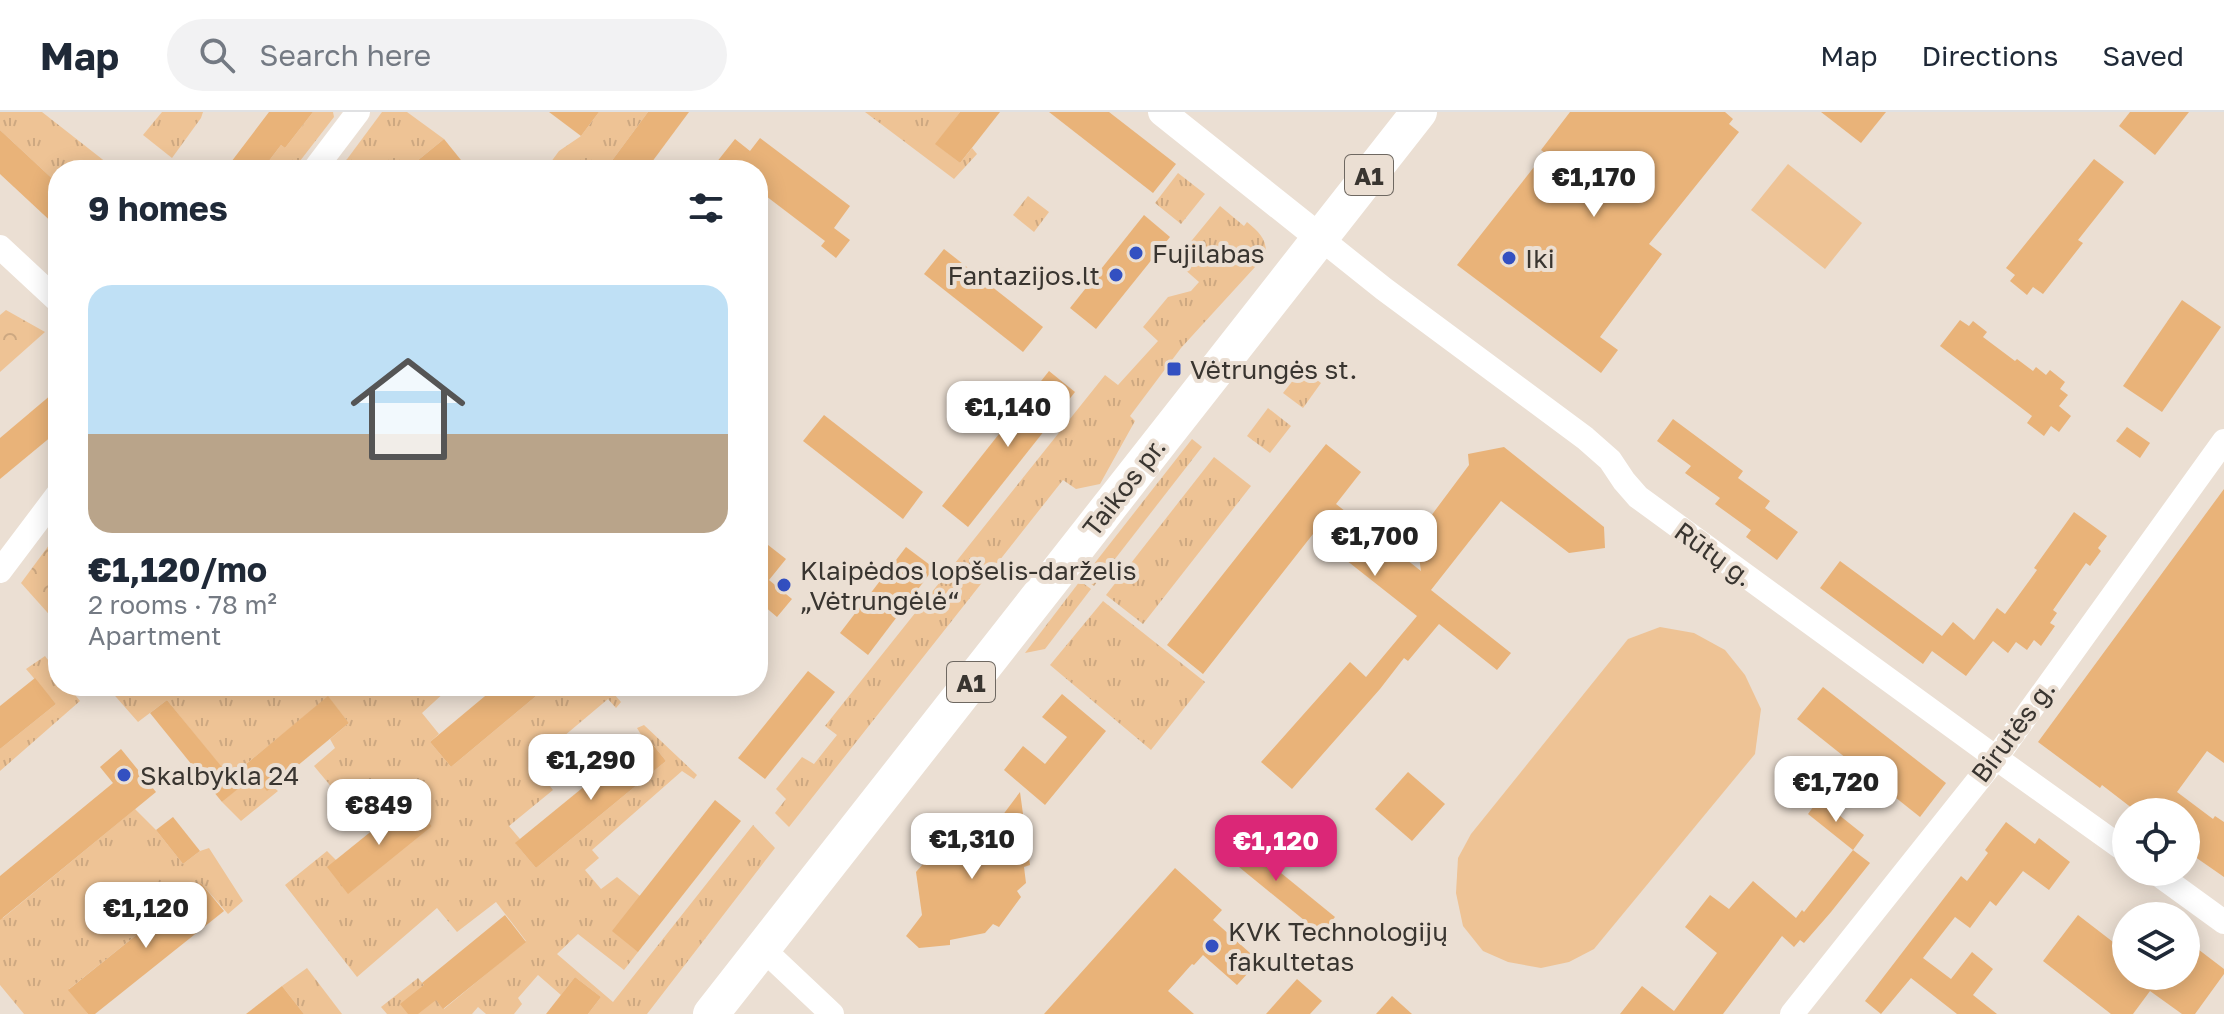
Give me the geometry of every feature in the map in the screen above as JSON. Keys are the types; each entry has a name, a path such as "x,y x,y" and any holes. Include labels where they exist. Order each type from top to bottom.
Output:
{"main road":[{"name":"Taikos pr.","path":"711,1014 1419,112"}],"street":[{"path":"322,160 358,112"},
{"path":"1162,112 1320,238"},
{"name":"Rūtų g.","path":"1320,238 1585,438 1610,460 1638,497 2112,841"},
{"path":"0,247 48,292"},
{"name":"Birutės g.","path":"1792,1014 1996,758 2224,441"},
{"path":"0,571 48,507"},
{"path":"2174,886 2224,922"},
{"path":"762,948 832,1014"}],"green space":[{"path":"0,112 42,112 103,160 48,160 48,175 0,130"},
{"path":"162,112 203,112 172,158 143,135"},
{"path":"313,112 333,112 334,117 301,160 270,160 281,145 285,148"},
{"path":"382,112 407,112 444,139 418,160 346,160"},
{"path":"599,112 648,112 612,160 552,160 559,151 581,136"},
{"path":"865,112 960,112 936,144 960,163 972,148 977,154 954,179"},
{"path":"1788,164 1862,223 1825,269 1751,210"},
{"path":"1178,173 1205,194 1181,224 1155,203"},
{"path":"1028,196 1049,212 1034,232 1013,215"},
{"path":"1220,206 1244,226 1247,222 1259,233 1264,240 1266,255 1181,348 1130,416 1135,421 1100,484 1076,489 1063,480 789,827 775,813 786,799 776,789 802,757 814,764 837,735 825,726 1105,375 1118,385 1158,341 1143,327 1168,297 1191,291 1199,282 1175,261"},
{"path":"6,310 45,332 0,372 0,315"},
{"path":"1302,369 1321,383 1303,408 1283,393"},
{"path":"1268,408 1291,426 1270,453 1247,436"},
{"path":"1192,439 1202,447 1094,586 1083,578"},
{"path":"1214,457 1251,486 1143,624 1106,595"},
{"path":"48,547 48,613 21,583"},
{"path":"1080,581 1091,589 1045,649 1025,653"},
{"path":"1103,601 1205,682 1151,750 1050,665"},
{"path":"1660,627 1694,633 1725,650 1745,675 1761,709 1755,754 1594,949 1569,962 1541,968 1508,962 1483,951 1463,926 1456,893 1458,858 1471,834 1628,639"},
{"path":"45,656 48,660 48,695 26,669"},
{"path":"49,696 76,696 80,701 0,771 0,749 56,704"},
{"path":"115,696 441,696 422,713 439,734 430,742 451,767 536,696 616,696 621,702 616,708 608,699 532,763 553,790 509,826 520,839 516,844 536,868 666,761 646,736 643,738 637,728 644,725 697,775 694,779 682,771 592,850 599,858 585,870 601,889 617,877 640,896 638,952 624,970 578,934 557,954 613,1002 753,825 775,848 647,1014 588,1014 601,997 575,977 561,995 538,975 518,998 522,1004 514,1014 486,1014 478,1007 472,1014 387,1014 381,1007 418,978 444,1009 526,941 496,902 457,932 437,908 357,977 285,885 327,851 336,860 432,826 400,788 358,819 314,766 335,748 330,739 349,723 328,697 246,764 278,791 241,821 222,802 238,788 167,700 138,722"},
{"path":"135,809 183,864 209,848 243,901 228,914 201,883 69,989 88,1014 24,1014 0,985 0,915 3,918"},
{"path":"133,848 159,881 89,939 62,906"},
{"path":"307,968 342,1014 304,1014 282,986"}],"building":[{"path":"269,112 313,112 285,148 281,145 270,160 233,160"},
{"path":"549,112 599,112 581,136"},
{"path":"648,112 689,112 653,160 612,160"},
{"path":"960,112 1000,112 960,163 935,144"},
{"path":"1049,112 1109,112 1176,164 1153,193"},
{"path":"1570,112 1725,112 1733,119 1729,124 1739,132 1649,244 1662,254 1600,337 1618,350 1601,373 1457,265 1545,153 1541,150"},
{"path":"1821,112 1886,112 1861,143"},
{"path":"2130,112 2189,112 2155,155 2119,126"},
{"path":"0,130 48,175 48,219 0,174"},
{"path":"760,138 850,206 834,228 850,240 836,258 821,246 825,241 768,198 768,160 718,160 735,139 750,151"},
{"path":"444,139 461,160 418,160"},
{"path":"2094,159 2124,182 2078,240 2083,243 2043,294 2033,287 2027,295 2010,281 2015,275 2006,268"},
{"path":"1144,215 1170,237 1096,329 1070,308"},
{"path":"944,249 1043,327 1023,352 924,274"},
{"path":"2182,300 2221,327 2162,412 2123,386"},
{"path":"1960,320 1969,326 1973,321 1987,332 1983,337 2015,361 2017,359 2033,371 2036,367 2046,375 2050,370 2065,382 2060,389 2068,395 2059,406 2071,416 2059,432 2051,426 2044,436 2027,423 2032,416 1940,346"},
{"path":"1049,371 1075,392 968,527 942,506"},
{"path":"48,397 48,439 0,479 0,438"},
{"path":"824,415 923,492 903,519 803,441"},
{"path":"1673,419 1743,471 1738,478 1770,501 1765,508 1798,532 1777,560 1746,537 1751,530 1715,504 1720,498 1685,473 1691,466 1657,441"},
{"path":"2127,427 2150,443 2140,458 2116,441"},
{"path":"1326,444 1361,472 1336,504 1421,571 1416,536 1469,465 1468,454 1504,447 1604,527 1605,548 1569,553 1501,501 1431,590 1511,653 1497,670 1439,624 1408,661 1404,658 1292,789 1261,762 1350,662 1366,677 1417,616 1313,534 1203,674 1167,645"},
{"path":"2224,489 2224,763 2207,751 2177,792 2185,798 2119,798 2102,785 2100,788 2038,742"},
{"path":"2074,512 2107,536 2098,548 2101,551 2090,566 2086,563 2053,610 2057,613 2050,623 2055,626 2041,646 2034,640 2027,650 2016,642 2008,653 1993,641 1966,676 1932,651 1923,664 1820,588 1840,561 1942,636 1953,622 1974,640 1997,608 2005,614"},
{"path":"768,545 786,559 769,580 792,599 777,617 768,609"},
{"path":"906,547 934,568 868,655 840,633"},
{"path":"808,671 835,692 765,779 738,758"},
{"path":"35,678 56,704 0,749 0,706"},
{"path":"1823,687 1946,783 1920,817 1797,719"},
{"path":"1062,694 1106,731 1045,805 1004,770 1023,746 1045,764 1067,737 1042,717"},
{"path":"328,696 349,723 267,791 245,765"},
{"path":"485,696 536,696 451,767 430,742"},
{"path":"167,700 239,788 222,802 150,713"},
{"path":"646,736 666,761 536,868 515,843"},
{"path":"121,749 156,792 0,920 0,876 113,783 100,767"},
{"path":"1408,772 1445,804 1412,841 1375,809"},
{"path":"1020,792 1030,865 1024,867 1026,883 1017,891 1021,897 999,927 993,924 985,933 950,940 950,945 919,948 906,936 922,915 916,872 947,836 993,828"},
{"path":"1819,799 1864,835 1853,850 1808,814"},
{"path":"410,800 432,826 348,894 327,867"},
{"path":"715,800 741,821 638,952 612,931"},
{"path":"2200,809 2213,819 2215,816 2224,822 2224,877 2200,860"},
{"path":"173,817 200,851 183,864 156,830"},
{"path":"2006,822 2035,844 2039,838 2070,862 2049,890 2023,871 1996,906 1990,901 1970,928 1955,917 1923,958 1951,979 1972,952 1993,969 1973,995 1997,1014 1957,1014 1911,978 1881,1014 1865,1001 1961,876 1967,881"},
{"path":"1231,832 1335,917 1321,934 1217,849"},
{"path":"1853,850 1870,863 1804,943 1800,940 1794,947 1782,936 1723,1014 1620,1014 1642,986 1674,1011 1717,953 1685,927 1710,895 1729,909 1753,881 1796,918"},
{"name":"KVK Technologijų fakultetas","path":"1175,868 1222,910 1213,920 1259,961 1237,985 1203,955 1168,991 1194,1014 1044,1014"},
{"path":"201,883 224,911 95,1014 88,1014 68,990"},
{"path":"505,915 526,942 443,1009 436,1000 418,1014 408,1014 400,1004"},
{"path":"2078,915 2112,941 2112,990 2200,990 2200,951 2224,969 2224,974 2195,1014 2182,1014 2150,991 2133,1014 2111,1014 2043,961"},
{"path":"575,977 601,997 588,1014 546,1014"},
{"name":"KVK Technologijų fakultetas","path":"1297,979 1322,1001 1310,1014 1266,1014"},
{"path":"282,986 304,1014 246,1014"},
{"path":"1392,996 1412,1014 1376,1014"}],"place":[{"name":"Fujilabas","path":"1136,253"},
{"name":"Iki","path":"1509,258"},
{"name":"Fantazijos.lt","path":"1116,275"},
{"name":"Vėtrungės st.","path":"1174,369"},
{"name":"Klaipėdos lopšelis-darželis „Vėtrungėlė“","path":"784,585"},
{"name":"Skalbykla 24","path":"124,775"},
{"name":"KVK Technologijų fakultetas","path":"1212,946"}]}
